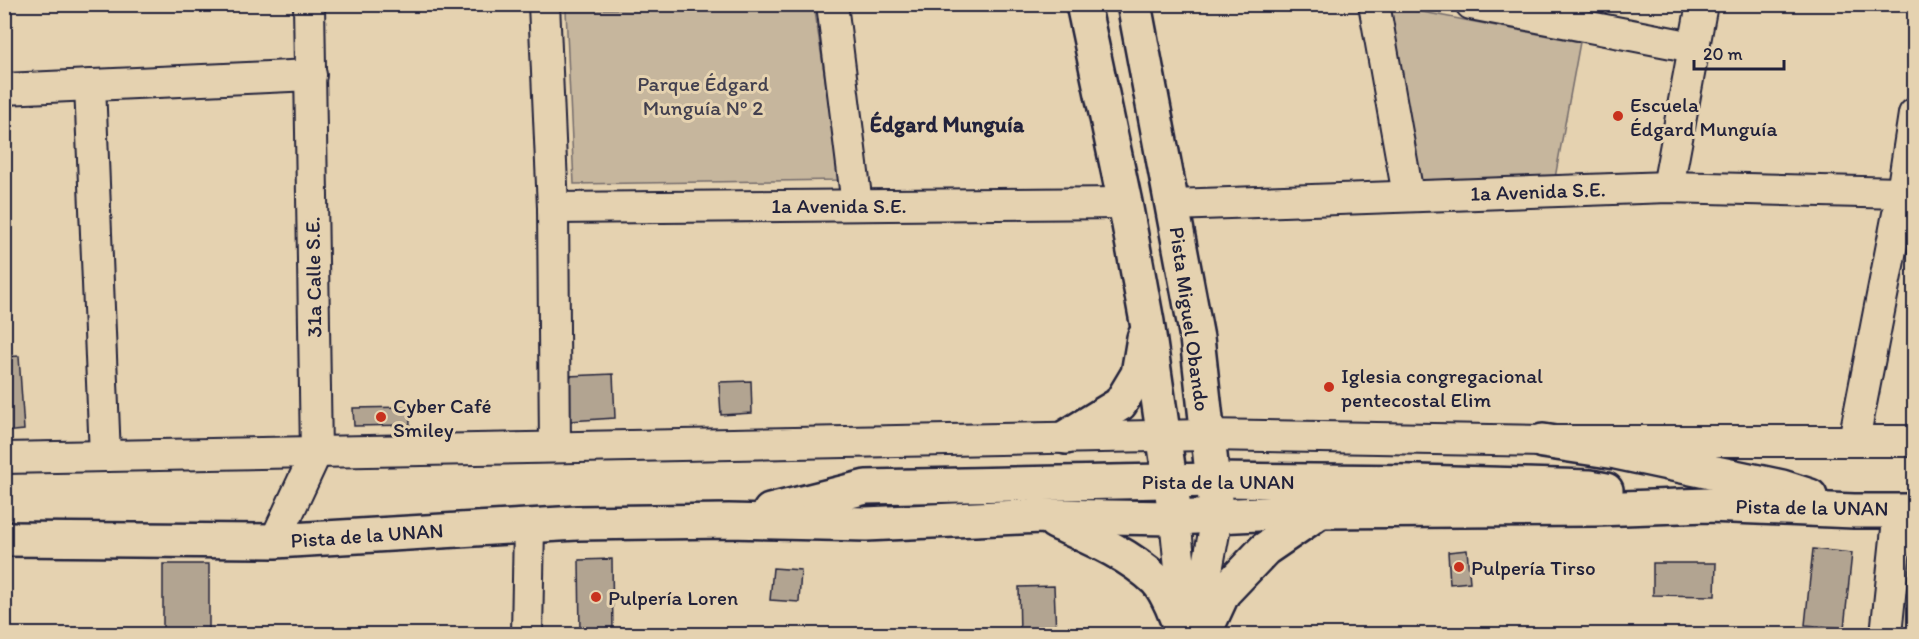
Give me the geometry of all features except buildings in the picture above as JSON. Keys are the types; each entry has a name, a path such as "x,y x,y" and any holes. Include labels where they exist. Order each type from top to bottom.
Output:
{"main road":[{"name":"Pista Miguel Obando","path":"1083,4 1125,203 1147,322 1175,518"},
{"name":"Pista Miguel Obando","path":"1134,4 1197,338 1214,480 1216,517"},
{"path":"1066,437 1120,404 1138,374 1147,322"},
{"path":"1543,441 1616,452 1782,487 1854,511"},
{"name":"Pista de la UNAN","path":"729,521 866,487 1214,480 1590,487 1708,505"},
{"name":"Pista de la UNAN","path":"4,539 275,541 529,525 729,521 866,524 1042,516 1175,518 1319,511 1595,509 1708,505 1854,511 1907,510"},
{"path":"1204,634 1223,593 1265,549 1319,511"},
{"path":"1042,516 1106,545 1157,581 1178,620 1182,634"}],"street":[{"name":"31a Calle S.E.","path":"275,541 316,453 309,4"},
{"path":"544,4 553,208 555,447"},
{"path":"832,4 857,205"},
{"path":"1374,4 1408,195"},
{"path":"1471,4 1693,47"},
{"path":"1668,187 1702,4"},
{"path":"4,89 311,75"},
{"path":"90,85 105,456"},
{"path":"1854,440 1902,193 1914,114"},
{"name":"1a Avenida S.E.","path":"1173,205 1668,187 1902,193"},
{"name":"1a Avenida S.E.","path":"553,208 1125,203"},
{"path":"4,458 1207,435 1543,441 1914,441"},
{"path":"1886,634 1907,510"},
{"name":"Pista Miguel Obando","path":"1195,634 1216,517"},
{"name":"Pista Miguel Obando","path":"1175,518 1187,634"},
{"path":"527,634 529,525"}],"green space":[{"name":"Parque Édgard Munguía Nº 2","path":"814,5 840,180 574,184 566,10"},
{"path":"1391,6 1580,42 1555,178 1419,183"}],"place":[{"name":"Escuela Édgard Munguía","path":"1618,116"},
{"name":"Iglesia congregacional pentecostal Elim","path":"1329,387"},
{"name":"Cyber Café Smiley","path":"381,417"},
{"name":"Pulpería Tirso","path":"1459,567"},
{"name":"Pulpería Loren","path":"596,597"}],"district":[{"name":"Édgard Munguía","path":"947,124"}]}
